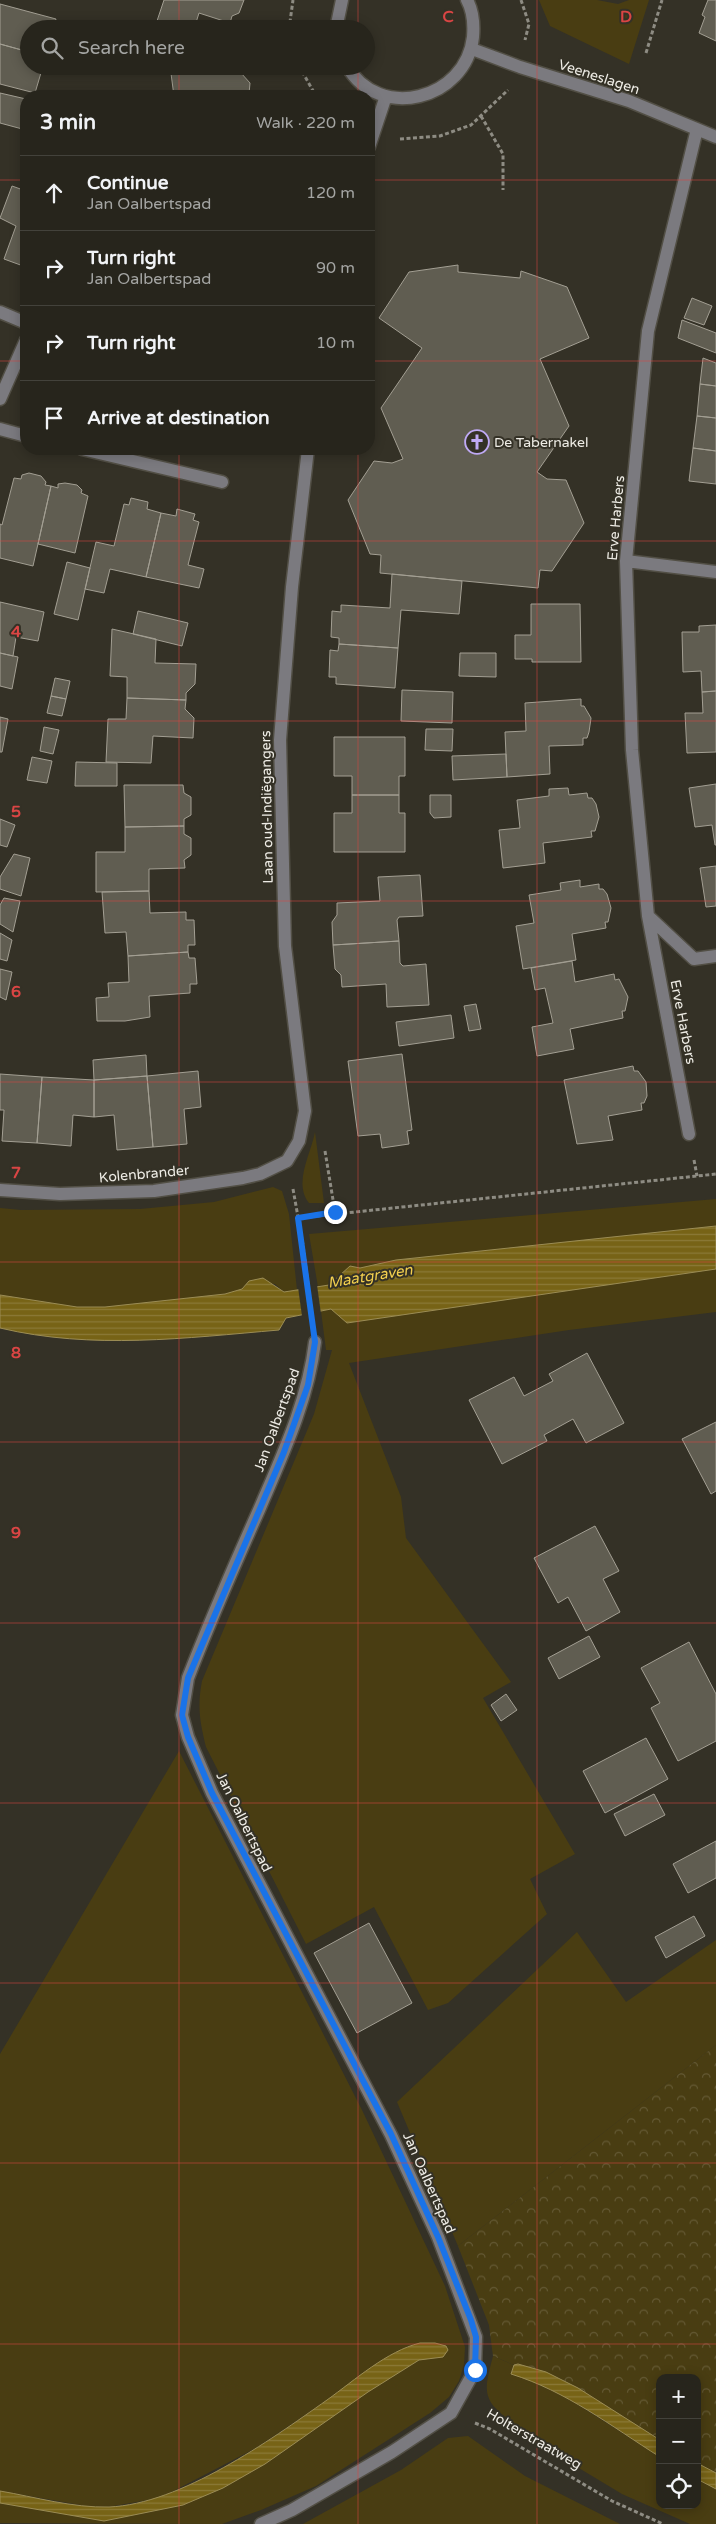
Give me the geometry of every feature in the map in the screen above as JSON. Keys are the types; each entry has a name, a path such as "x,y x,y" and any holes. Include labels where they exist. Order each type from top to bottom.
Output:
{"street":[{"path":"338,20 342,0"},
{"path":"375,91 386,96 404,99 422,96 439,90 459,72 472,48 474,26 467,0"},
{"name":"Veeneslagen","path":"472,48 520,67 629,101 716,136"},
{"path":"355,75 365,86 373,90"},
{"path":"375,130 386,96"},
{"name":"Erve Harbers","path":"689,1134 648,916 632,750 626,561 648,330 697,129"},
{"path":"0,312 20,320"},
{"path":"0,399 20,354"},
{"path":"0,429 20,434"},
{"path":"107,455 222,482"},
{"name":"Laan oud-Indiëgangers","path":"287,1161 299,1141 305,1112 285,946 280,740 292,587 307,455"},
{"path":"626,561 716,572"},
{"path":"648,916 694,959 716,956"},
{"name":"Kolenbrander","path":"0,1190 60,1194 154,1191 243,1178 260,1174 287,1161"},
{"name":"Jan Oalbertspad","path":"315,1342 308,1385 296,1420 188,1678 182,1715 188,1737 212,1793 391,2134 438,2237 471,2320 476,2337 475,2370 451,2413"},
{"path":"261,2524 292,2510 392,2452 451,2413"}],"path":[{"path":"290,20 293,0"},
{"path":"375,133 403,140 440,136 471,125 481,116 512,87 520,67 529,24 521,0"},
{"path":"646,53 662,0"},
{"path":"304,75 313,90"},
{"path":"481,116 503,154 503,190"},
{"path":"305,1112 323,1138 335,1212"},
{"path":"315,1342 298,1218 335,1212 716,1174"},
{"name":"Holterstraatweg","path":"451,2413 490,2429 612,2501 663,2524"}],"green space":[{"path":"539,0 597,0 618,4 629,0 649,0 629,64 550,26"},
{"path":"315,1132 324,1203 309,1203 304,1195 304,1168"},
{"path":"273,1187 282,1191 289,1214 297,1290 284,1292 275,1284 249,1281 242,1289 225,1294 105,1307 77,1307 0,1295 0,1208 21,1210 140,1209 214,1202"},
{"path":"716,1199 716,1226 396,1260 360,1268 350,1266 329,1285 318,1287 309,1234"},
{"path":"716,1269 716,1312 569,1330 349,1363 401,1497 406,1538 511,1682 483,1698 575,1854 530,1879 547,1914 448,2003 428,2010 374,1907 306,1944 206,1747 201,1722 199,1707 202,1681 314,1414 332,1350 326,1350 321,1311 331,1308 347,1323"},
{"path":"179,1751 362,2110 445,2286 465,2347 464,2364 459,2381 449,2397 430,2413 316,2486 261,2510 222,2524 0,2523 0,2503 104,2521 183,2505 223,2488 265,2464 367,2392 419,2360 443,2357 408,2346 256,2448 160,2498 108,2507 86,2506 0,2491 0,2054"},
{"path":"577,1932 626,2002 716,1940 716,2045 458,2246 397,2102"},
{"path":"716,2045 716,2473 701,2465 701,2374 656,2374 656,2438 561,2379 518,2364 514,2365 493,2356 489,2325 458,2246"},
{"path":"493,2356 514,2365 511,2373 525,2377 569,2399 656,2454 656,2509 622,2494 509,2426 511,2421 494,2407 490,2400 487,2393"},
{"path":"468,2436 525,2476 620,2524 303,2524 401,2470 448,2438"},
{"path":"701,2481 716,2489 716,2524 690,2524 656,2509 701,2509"}],"water":[{"name":"Maatgraven","path":"716,1226 716,1269 347,1323 331,1309 286,1318 279,1330 174,1339 69,1339 0,1328 0,1295 77,1307 105,1307 225,1294 242,1289 249,1281 263,1278 284,1292 329,1285 350,1266 360,1268 396,1260"},
{"path":"420,2343 435,2343 446,2346 448,2350 443,2357 419,2360 368,2392 265,2464 223,2488 183,2505 104,2521 0,2503 0,2491 68,2504 95,2507 137,2503 165,2495 194,2483 252,2451 279,2434 383,2359 395,2352"},
{"path":"518,2364 546,2372 578,2388 656,2437 656,2454 551,2390 511,2374 514,2365"},
{"path":"701,2465 716,2473 716,2489 701,2481"}],"pier":[{"path":"317,1285 321,1314 302,1316 298,1287"}],"building":[{"path":"164,0 244,0 239,13 232,16 231,20 221,20 199,13 197,20 157,20"},
{"path":"708,0 716,0 716,41 699,33 705,17 702,15"},
{"path":"0,4 56,19 20,20 20,50 0,44"},
{"path":"0,44 20,50 20,75 40,75 36,90 23,90 0,84"},
{"path":"171,75 243,75 250,83 249,90 173,90"},
{"path":"0,93 20,98 20,128 0,123"},
{"path":"12,186 20,189 20,265 4,259 16,226 0,218"},
{"name":"De Tabernakel","path":"458,265 458,272 520,278 521,271 567,287 589,338 540,359 569,426 537,472 547,479 566,480 584,523 552,571 540,570 538,588 380,573 381,555 370,554 348,500 374,461 392,463 403,459 381,408 422,348 379,318 409,272"},
{"path":"692,298 712,306 704,325 684,318"},
{"path":"682,320 716,333 716,353 678,338"},
{"path":"703,358 716,363 716,386 700,384"},
{"path":"700,384 716,386 716,418 697,416"},
{"path":"697,416 716,418 716,451 693,448"},
{"path":"693,448 716,451 716,484 689,481"},
{"path":"29,473 41,476 46,482 45,485 51,486 33,566 0,558 0,524 2,525 14,478 21,479 22,475"},
{"path":"58,484 77,485 82,490 81,493 88,496 75,553 38,544 51,486 58,488"},
{"path":"131,498 148,502 147,509 161,513 146,577 110,569 104,593 85,589 96,542 114,546 124,504 129,505"},
{"path":"177,509 195,514 193,520 199,522 188,565 204,569 199,588 146,577 161,513 176,516"},
{"path":"67,562 90,568 78,620 54,614"},
{"path":"392,574 462,581 459,614 401,610 398,648 339,644 339,638 331,637 332,611 341,612 341,605 390,608"},
{"path":"0,602 44,612 38,641 16,637 13,656 0,653"},
{"path":"531,604 580,604 581,662 532,662 532,659 515,659 515,635 531,635"},
{"path":"138,611 188,623 182,646 133,634"},
{"path":"716,625 716,691 702,692 701,671 683,672 682,632 699,632 699,626"},
{"path":"112,629 156,639 155,663 196,664 195,684 186,693 186,700 127,698 127,677 110,676"},
{"path":"339,644 398,648 395,688 336,684 336,677 329,677 330,650 338,651"},
{"path":"0,653 18,657 12,689 0,686"},
{"path":"460,653 496,653 496,677 459,676"},
{"path":"55,678 70,681 66,699 51,696"},
{"path":"402,690 453,692 452,723 401,721"},
{"path":"716,691 716,752 687,753 685,713 703,713 702,692"},
{"path":"51,696 66,699 62,716 47,713"},
{"path":"127,698 186,700 185,709 194,718 193,738 153,736 151,763 106,762 108,719 126,719"},
{"path":"581,699 581,706 584,706 591,718 589,732 587,738 583,738 583,745 549,746 550,774 507,777 505,732 526,731 525,703"},
{"path":"0,717 8,719 2,752 0,752"},
{"path":"44,727 59,730 53,754 40,751"},
{"path":"426,729 453,729 452,751 425,750"},
{"path":"334,737 405,737 405,776 399,776 399,795 352,795 352,776 334,776"},
{"path":"506,754 507,777 453,780 452,756"},
{"path":"32,757 52,761 47,783 27,780"},
{"path":"76,762 117,763 117,786 75,786"},
{"path":"716,784 715,845 712,825 695,827 689,788"},
{"path":"124,785 183,785 184,793 191,797 191,815 184,819 184,826 125,827"},
{"path":"568,788 569,795 587,793 588,798 592,798 596,804 599,817 595,831 591,831 592,837 543,843 545,863 503,868 499,830 520,828 517,800 549,796 549,789"},
{"path":"352,795 399,795 399,813 405,813 405,852 334,852 334,813 352,813"},
{"path":"430,795 451,795 451,817 434,818 430,813"},
{"path":"0,819 15,825 7,847 0,845"},
{"path":"184,826 184,834 191,838 191,855 184,860 185,868 149,869 149,891 96,892 96,852 125,852 125,827"},
{"path":"14,854 30,858 21,896 0,889 0,877"},
{"path":"716,866 716,906 706,907 700,868"},
{"path":"420,875 423,916 399,917 397,920 399,941 333,945 332,922 337,915 337,903 380,901 378,877"},
{"path":"580,880 580,887 599,884 599,889 603,889 607,894 611,908 608,922 605,922 606,928 572,934 576,960 523,969 516,926 534,923 529,895 561,890 560,883"},
{"path":"149,891 150,913 186,912 186,920 194,920 195,945 188,945 188,952 128,956 126,932 105,933 102,892"},
{"path":"4,898 20,901 13,932 0,924 0,905"},
{"path":"0,933 12,940 7,961 0,959"},
{"path":"399,941 400,963 403,966 426,964 429,1005 387,1007 386,984 342,987 341,975 335,969 333,945"},
{"path":"188,952 189,958 195,958 197,984 190,984 190,993 149,996 150,1017 125,1021 97,1021 96,998 109,997 108,983 129,982 128,956"},
{"path":"572,961 575,982 614,974 615,980 619,979 628,997 625,1011 622,1011 623,1018 570,1029 574,1049 537,1056 532,1027 553,1023 545,988 535,990 531,968"},
{"path":"0,969 12,972 6,1000 0,997"},
{"path":"476,1004 481,1029 469,1031 464,1006"},
{"path":"451,1015 454,1038 399,1046 396,1022"},
{"path":"402,1054 412,1130 407,1131 409,1144 382,1148 380,1134 358,1136 348,1061"},
{"path":"146,1055 147,1076 94,1080 93,1060"},
{"path":"633,1066 634,1071 638,1071 646,1082 647,1096 644,1103 641,1103 642,1110 608,1116 613,1140 577,1144 564,1080"},
{"path":"198,1071 201,1107 184,1109 187,1144 153,1147 147,1076"},
{"path":"0,1074 42,1077 37,1143 2,1141 4,1110 0,1110"},
{"path":"147,1076 153,1147 117,1150 114,1115 94,1117 94,1080"},
{"path":"42,1077 94,1080 94,1117 73,1115 71,1146 37,1143"},
{"path":"587,1353 624,1423 586,1443 573,1419 544,1435 547,1441 502,1464 469,1400 514,1377 524,1396 553,1381 549,1374"},
{"path":"716,1422 716,1491 711,1494 682,1439"},
{"path":"595,1526 619,1571 603,1579 620,1612 586,1631 568,1597 558,1603 534,1558"},
{"path":"589,1636 600,1657 559,1679 548,1658"},
{"path":"689,1642 716,1694 716,1741 678,1761 651,1708 660,1703 641,1668"},
{"path":"506,1694 517,1710 501,1721 491,1705"},
{"path":"646,1738 668,1779 605,1813 583,1771"},
{"path":"654,1794 665,1815 625,1836 614,1814"},
{"path":"716,1841 716,1878 688,1893 673,1864"},
{"path":"694,1916 705,1936 666,1958 655,1937"},
{"path":"369,1923 412,2003 357,2033 314,1953"}],"place":[{"name":"De Tabernakel","path":"477,442"}],"route":[{"path":"335,1212 298,1218 315,1342 308,1385 284,1452 209,1624 188,1678 183,1697 182,1715 188,1737 212,1793 391,2134 438,2237 476,2337 477,2354 475,2370"}]}
